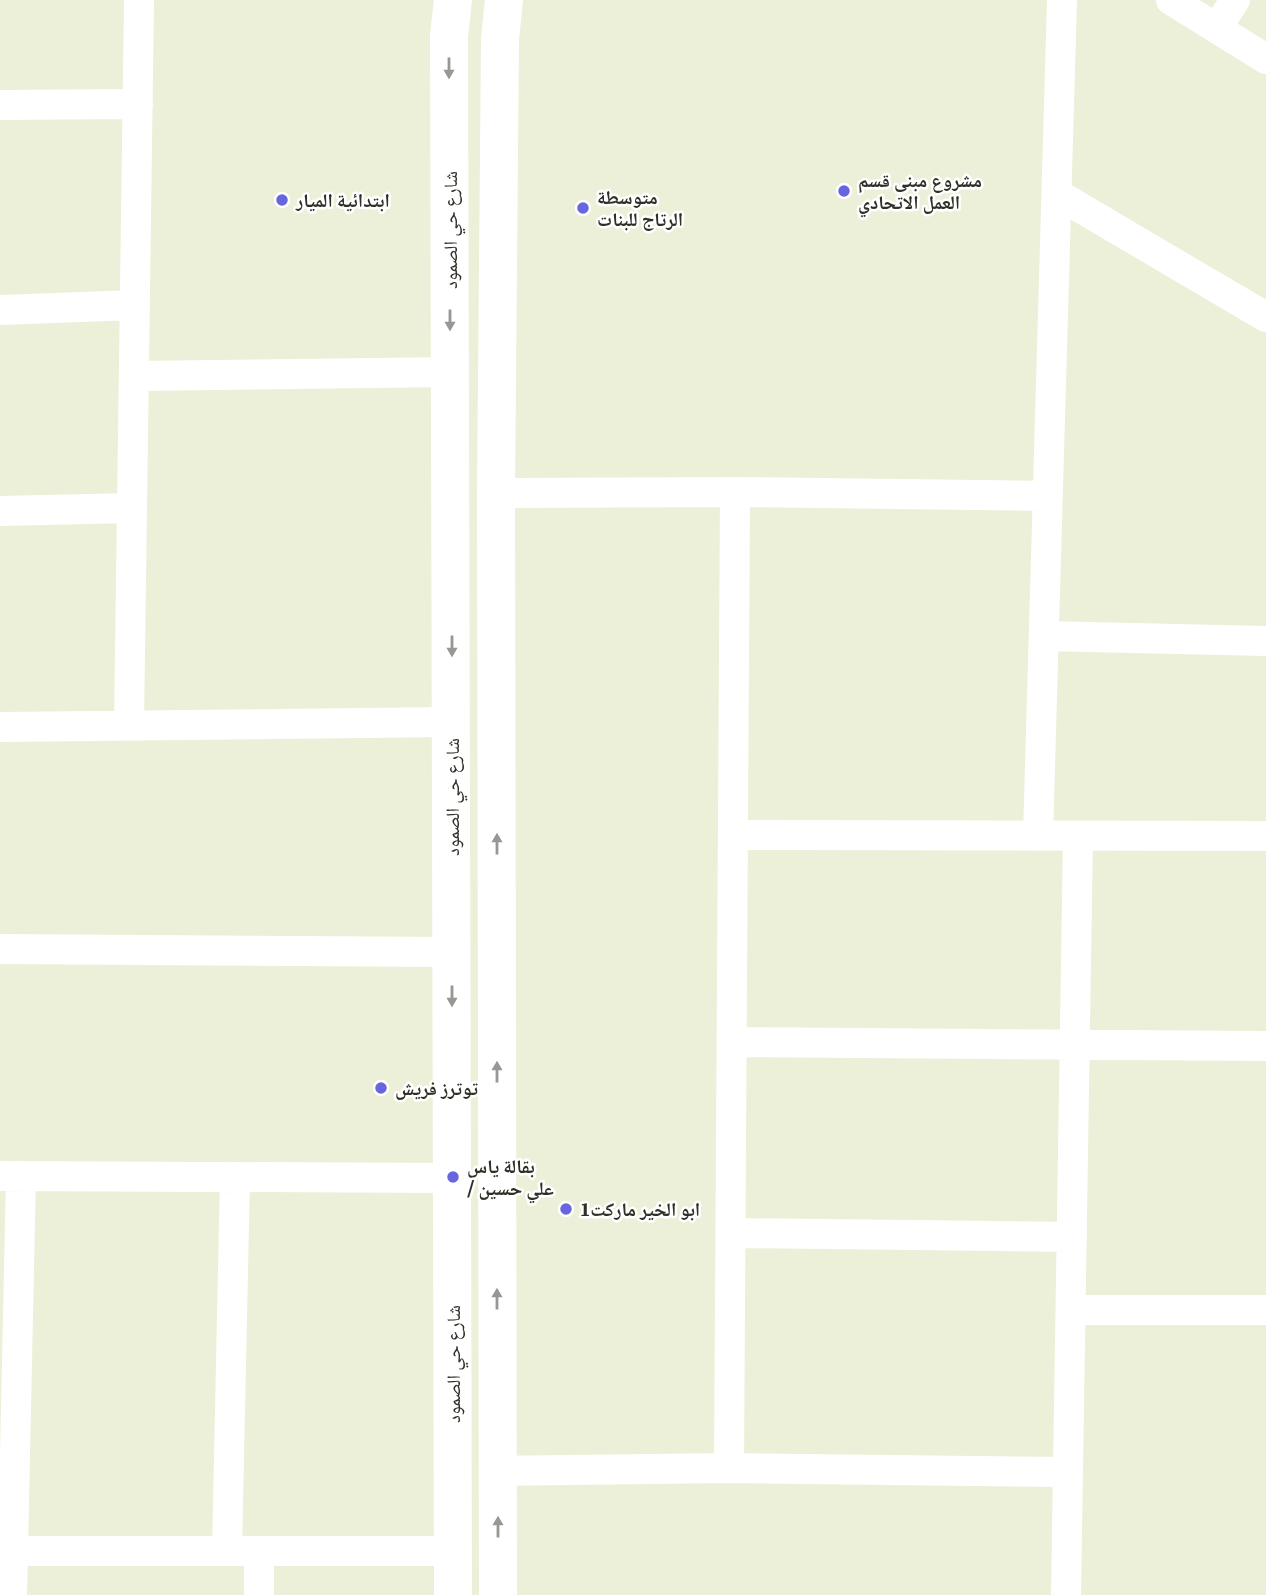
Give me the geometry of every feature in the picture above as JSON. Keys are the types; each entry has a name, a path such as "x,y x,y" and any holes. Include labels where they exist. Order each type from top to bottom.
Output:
{"street":[{"path":"129,725 139,0"},
{"name":"شارع حي الصمود","path":"453,0 449,36 453,1595"},
{"path":"498,1595 496,493 500,39 504,0"},
{"path":"1038,836 1062,0"},
{"path":"1171,0 1266,59"},
{"path":"1217,28 1235,0"},
{"path":"0,105 138,104"},
{"path":"1057,194 1266,317"},
{"path":"0,310 135,305"},
{"path":"134,376 451,372"},
{"path":"496,493 735,492 1048,496"},
{"path":"729,1468 735,492"},
{"path":"0,511 132,508"},
{"path":"452,531 465,541 473,543 481,543 496,536"},
{"path":"452,607 460,602 480,602 496,613"},
{"path":"1044,636 1266,641"},
{"path":"0,727 452,722"},
{"path":"733,835 1266,836"},
{"path":"1066,1595 1078,836"},
{"path":"0,949 452,952"},
{"path":"732,1042 1266,1046"},
{"path":"12,1595 11,1176 452,1178"},
{"path":"227,1550 235,1177"},
{"path":"731,1233 1072,1237"},
{"path":"1070,1310 1266,1310"},
{"path":"498,1471 729,1468 1068,1472"},
{"path":"13,1551 453,1551"},
{"path":"259,1551 259,1595"}],"place":[{"name":"مشروع مبنى قسم العمل الاتحادي","path":"844,191"},
{"name":"ابتدائية الميار","path":"282,200"},
{"name":"متوسطة الرتاج للبنات","path":"583,208"},
{"name":"توترز فريش","path":"381,1088"},
{"name":"بقالة ياس / علي حسين","path":"453,1177"},
{"name":"ابو الخير ماركت1","path":"566,1209"}]}
